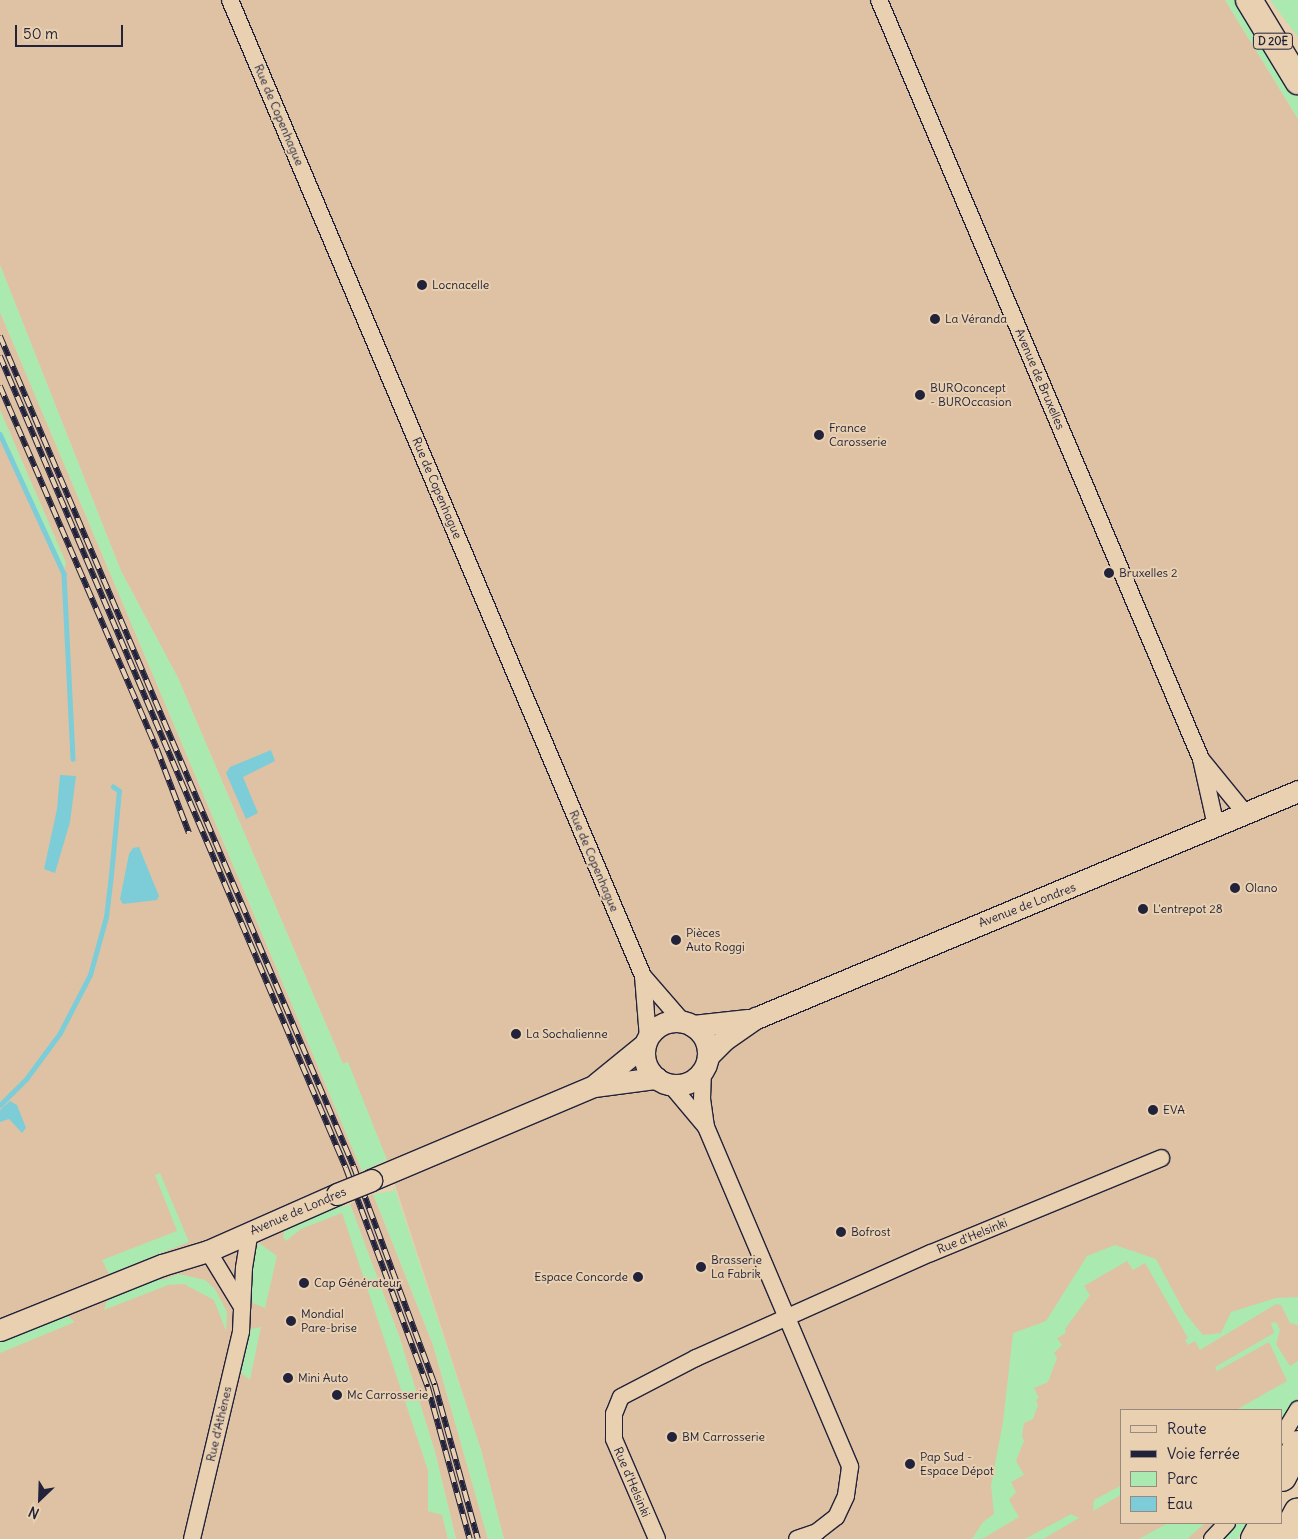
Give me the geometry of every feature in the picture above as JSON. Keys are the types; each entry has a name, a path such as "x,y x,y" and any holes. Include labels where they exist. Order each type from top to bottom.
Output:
{"highway":[{"path":"1283,1475 1298,1445"},
{"path":"1283,1490 1298,1463"},
{"path":"1284,1539 1298,1513"},
{"path":"1288,1539 1298,1522"},
{"path":"1250,1539 1258,1524"},
{"path":"1255,1539 1263,1524"}],"main road":[{"name":"D 20E","path":"1249,0 1298,81"},
{"name":"D 20E","path":"1255,0 1298,54"}],"street":[{"name":"Rue de Copenhague","path":"230,0 643,976 687,1024"},
{"name":"Avenue de Bruxelles","path":"879,0 1201,759 1216,826"},
{"name":"Avenue de Bruxelles","path":"1201,759 1245,814"},
{"name":"Avenue de Londres","path":"706,1063 724,1040 756,1018 1298,791"},
{"name":"Rue de Copenhague","path":"643,976 646,1041"},
{"name":"Avenue de Londres","path":"687,1024 756,1018"},
{"path":"706,1127 645,1063 646,1041 661,1024 687,1024 705,1040 706,1063 702,1099 706,1127 786,1320 850,1467 846,1496 836,1517 817,1532 797,1539"},
{"name":"Avenue de Londres","path":"0,1330 162,1265 208,1251 337,1194 594,1086 646,1041"},
{"path":"663,1081 687,1083 706,1063"},
{"name":"Avenue de Londres","path":"594,1086 663,1081"},
{"name":"Rue d'Helsinki","path":"657,1539 614,1439 614,1414 621,1397 696,1358 786,1320 931,1253 1161,1158"},
{"name":"Rue d'Athènes","path":"192,1539 241,1331 244,1268 250,1232"},
{"path":"208,1251 243,1309"},
{"path":"1283,1434 1298,1408"},
{"path":"1212,1539 1226,1524"}],"shaded area":[{"path":"0,0 1225,0 1298,119 1298,1395 1283,1409 1120,1409 1120,1524 1217,1524 1201,1539 504,1539 481,1450 387,1160 347,1062 343,1064 178,678 121,571 0,265"},
{"path":"0,312 362,1171 334,1184 428,1470 429,1511 442,1514 448,1539 0,1539 0,439 63,574 66,563 0,410"},
{"path":"373,1194 433,1345 488,1539 456,1539 435,1452 399,1336 350,1204"}],"green space":[{"path":"1225,0 1237,0 1255,26 1298,97 1298,119"},
{"path":"1270,0 1298,0 1298,37"},
{"path":"0,265 121,571 178,678 343,1064 348,1062 387,1160 362,1171 0,312"},
{"path":"0,410 66,563 63,575 0,439"},
{"path":"160,1173 189,1242 109,1274 102,1260 177,1231 155,1175"},
{"path":"394,1186 481,1450 504,1539 488,1539 433,1345 373,1194 393,1191"},
{"path":"342,1204 344,1207 350,1204 399,1336 435,1452 456,1539 448,1539 442,1515 428,1511 428,1470 342,1213 301,1229 286,1241 283,1237 286,1226"},
{"path":"259,1243 277,1256 265,1308 253,1303 250,1291 251,1260"},
{"path":"1115,1245 1156,1259 1185,1313 1203,1335 1221,1333 1231,1312 1276,1298 1298,1297 1298,1325 1290,1323 1281,1305 1276,1304 1200,1350 1195,1341 1188,1345 1185,1340 1188,1338 1145,1263 1133,1270 1127,1261 1084,1286 1090,1295 1065,1329 1066,1333 1057,1338 1062,1345 1054,1353 1057,1358 1048,1382 1034,1388 1039,1398 1036,1400 1038,1405 1033,1419 1024,1423 1022,1436 1024,1441 1016,1461 1024,1475 1011,1482 1016,1492 1009,1500 1019,1517 982,1539 972,1539 983,1522 994,1514 991,1485 1003,1422 1013,1333 1046,1321 1087,1256"},
{"path":"179,1274 205,1280 215,1289 227,1312 226,1331 214,1300 184,1284 168,1285 104,1310 108,1297 159,1276 162,1280"},
{"path":"65,1314 75,1322 0,1353 0,1341"},
{"path":"1276,1322 1280,1330 1276,1344 1290,1366 1298,1361 1298,1397 1283,1423 1283,1409 1238,1409 1287,1381 1269,1342 1217,1371 1215,1367 1274,1333 1271,1323"},
{"path":"261,1327 250,1380 241,1373 251,1329"},
{"path":"1120,1486 1120,1495 1093,1511 1094,1500"},
{"path":"1071,1514 1079,1518 1043,1539 1025,1539"},
{"path":"1166,1524 1204,1524 1187,1539 1139,1539"},
{"path":"1236,1524 1246,1524 1238,1539 1224,1539"}],"water":[{"path":"271,750 275,761 243,777 258,813 246,819 226,773 230,767"},
{"path":"60,775 76,776 70,822 55,873 44,869 57,809"},
{"path":"139,847 159,896 157,900 123,904 120,899 129,854 133,848"},
{"path":"10,1101 17,1105 26,1128 22,1133 9,1119 0,1122 0,1110"}],"waterway":[{"path":"0,434 64,574 73,759"},
{"path":"0,1105 26,1079 60,1033 90,975 106,917 119,791 113,787"}],"railway":[{"path":"0,336 354,1167 435,1385 478,1539"},
{"path":"0,356 346,1168 428,1387 470,1539"},
{"path":"0,386 157,749 189,833"}],"place":[{"name":"Locnacelle","path":"422,285"},
{"name":"La Véranda","path":"935,319"},
{"name":"BUROconcept - BUROccasion","path":"920,395"},
{"name":"France Carosserie","path":"819,435"},
{"name":"Bruxelles 2","path":"1109,573"},
{"name":"Olano","path":"1235,888"},
{"name":"L'entrepot 28","path":"1143,909"},
{"name":"Pièces Auto Roggi","path":"676,940"},
{"name":"La Sochalienne","path":"516,1034"},
{"name":"EVA","path":"1153,1110"},
{"name":"Bofrost","path":"841,1232"},
{"name":"Brasserie La Fabrik","path":"701,1267"},
{"name":"Espace Concorde","path":"638,1277"},
{"name":"Cap Générateur","path":"304,1283"},
{"name":"Mondial Pare-brise","path":"291,1321"},
{"name":"Mini Auto","path":"288,1378"},
{"name":"Mc Carrosserie","path":"337,1395"},
{"name":"BM Carrosserie","path":"672,1437"},
{"name":"Pap Sud - Espace Dépot","path":"910,1464"}]}
